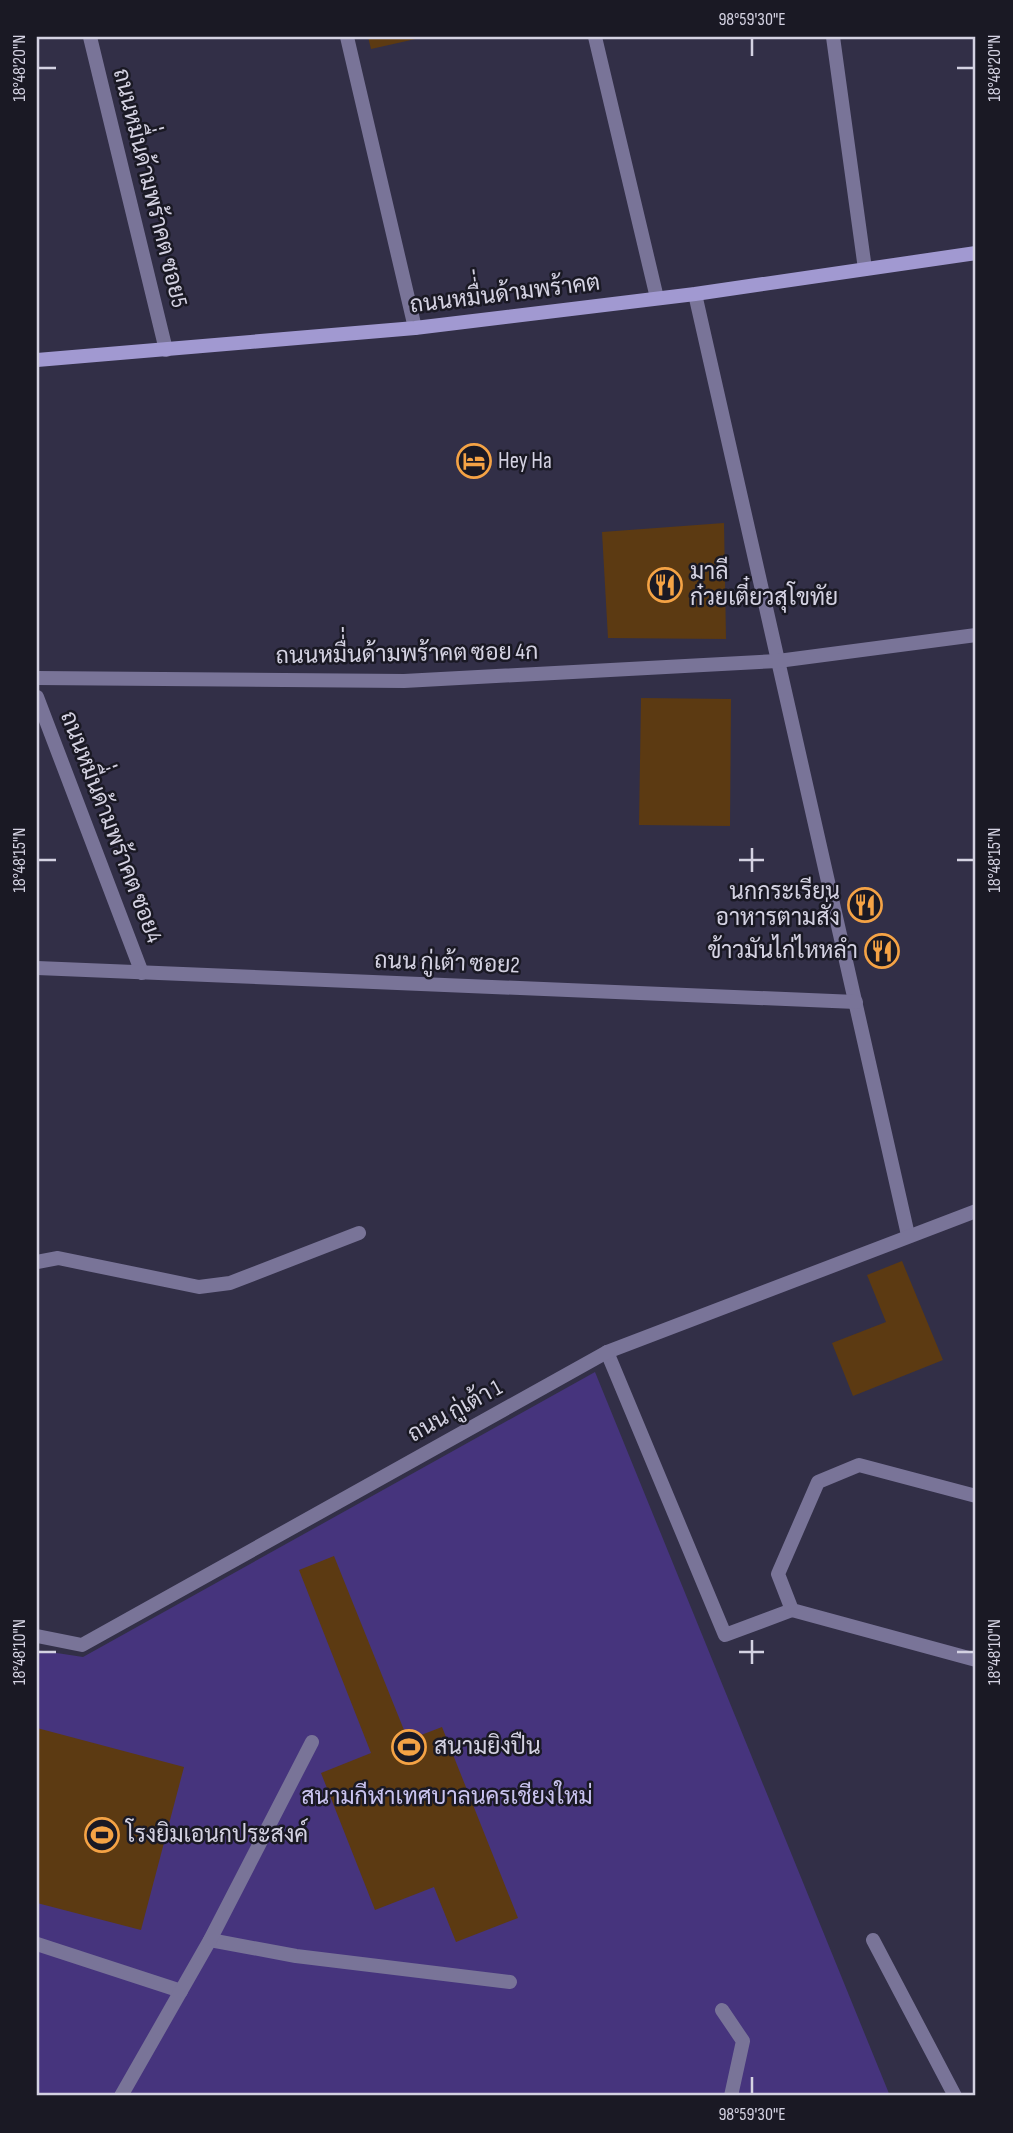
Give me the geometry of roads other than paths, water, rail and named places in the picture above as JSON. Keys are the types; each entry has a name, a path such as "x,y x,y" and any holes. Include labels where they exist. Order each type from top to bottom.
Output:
{"street":[{"name":"ถนนหมื่่นด้ามพร้าคต ซอย5","path":"90,37 166,350"},
{"path":"346,37 415,328"},
{"path":"594,37 657,298"},
{"path":"834,37 865,269"},
{"name":"ถนนหมื่่นด้ามพร้าคต","path":"37,360 415,328 695,294 976,253"},
{"path":"695,294 908,1235"},
{"name":"ถนนหมื่่นด้ามพร้าคต ซอย 4ก","path":"37,678 404,681 778,661 976,635"},
{"name":"ถนนหมื่่นด้ามพร้าคต ซอย4","path":"37,697 142,973"},
{"name":"ถนน กู่เต้า ซอย2","path":"37,968 856,1002"},
{"name":"ถนน กู่เต้า 1","path":"37,1636 82,1645 607,1352 976,1211"},
{"path":"37,1262 58,1258 199,1287 213,1286 230,1283 359,1233"},
{"path":"607,1352 725,1635 792,1610 976,1660"},
{"path":"792,1610 778,1574 818,1482 859,1465 976,1496"},
{"path":"121,2096 210,1940 312,1742"},
{"path":"210,1940 296,1956 510,1982"},
{"path":"873,1940 955,2096"},
{"path":"37,1944 181,1991"},
{"path":"722,2010 743,2041 731,2096"}],"place":[{"name":"Hey Ha","path":"474,461"},
{"name":"มาลี ก๋วยเตี๋ยวสุโขทัย","path":"665,585"},
{"name":"นกกระเรียน อาหารตามสั่ง","path":"865,905"},
{"name":"ข้าวมันไก่ไหหลำ","path":"882,951"},
{"name":"สนามยิงปืน","path":"409,1747"},
{"name":"โรงยิมเอนกประสงค์","path":"102,1835"}],"park label":[{"name":"สนามกีฬาเทศบาลนครเชียงใหม่","path":"447,1797"}]}
